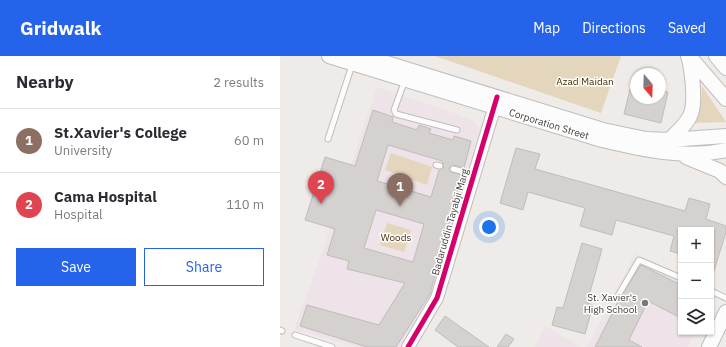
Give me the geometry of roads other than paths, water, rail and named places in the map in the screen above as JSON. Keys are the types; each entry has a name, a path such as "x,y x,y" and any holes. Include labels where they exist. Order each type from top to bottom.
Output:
{"main road":[{"name":"Corporation Street","path":"329,56 357,58 496,102 602,140 644,150 682,155 712,153 726,150"},
{"path":"689,56 726,99"},
{"path":"669,140 683,126 692,111 691,67 689,56"},
{"path":"716,56 726,68"},
{"name":"Corporation Street","path":"357,58 405,79 603,130 646,139 669,140 726,136"},
{"path":"682,155 720,171 726,177"},
{"path":"709,347 726,312"}],"street":[{"name":"Badaruddin Tayabji Marg","path":"408,347 437,298 473,174 496,102"}],"lane":[{"path":"328,139 357,58"},
{"path":"405,79 394,110 396,114 457,130"},
{"path":"453,169 473,174"},
{"path":"619,294 639,260 678,277"},
{"path":"714,292 726,298"},
{"path":"295,335 332,347"}],"place":[{"name":"Cama Hospital","path":"321,204"},
{"name":"St.Xavier's College","path":"400,206"},
{"name":"St. Xavier's High School","path":"645,303"}],"park label":[{"name":"Azad Maidan","path":"585,81"},
{"name":"Woods","path":"396,237"}]}
